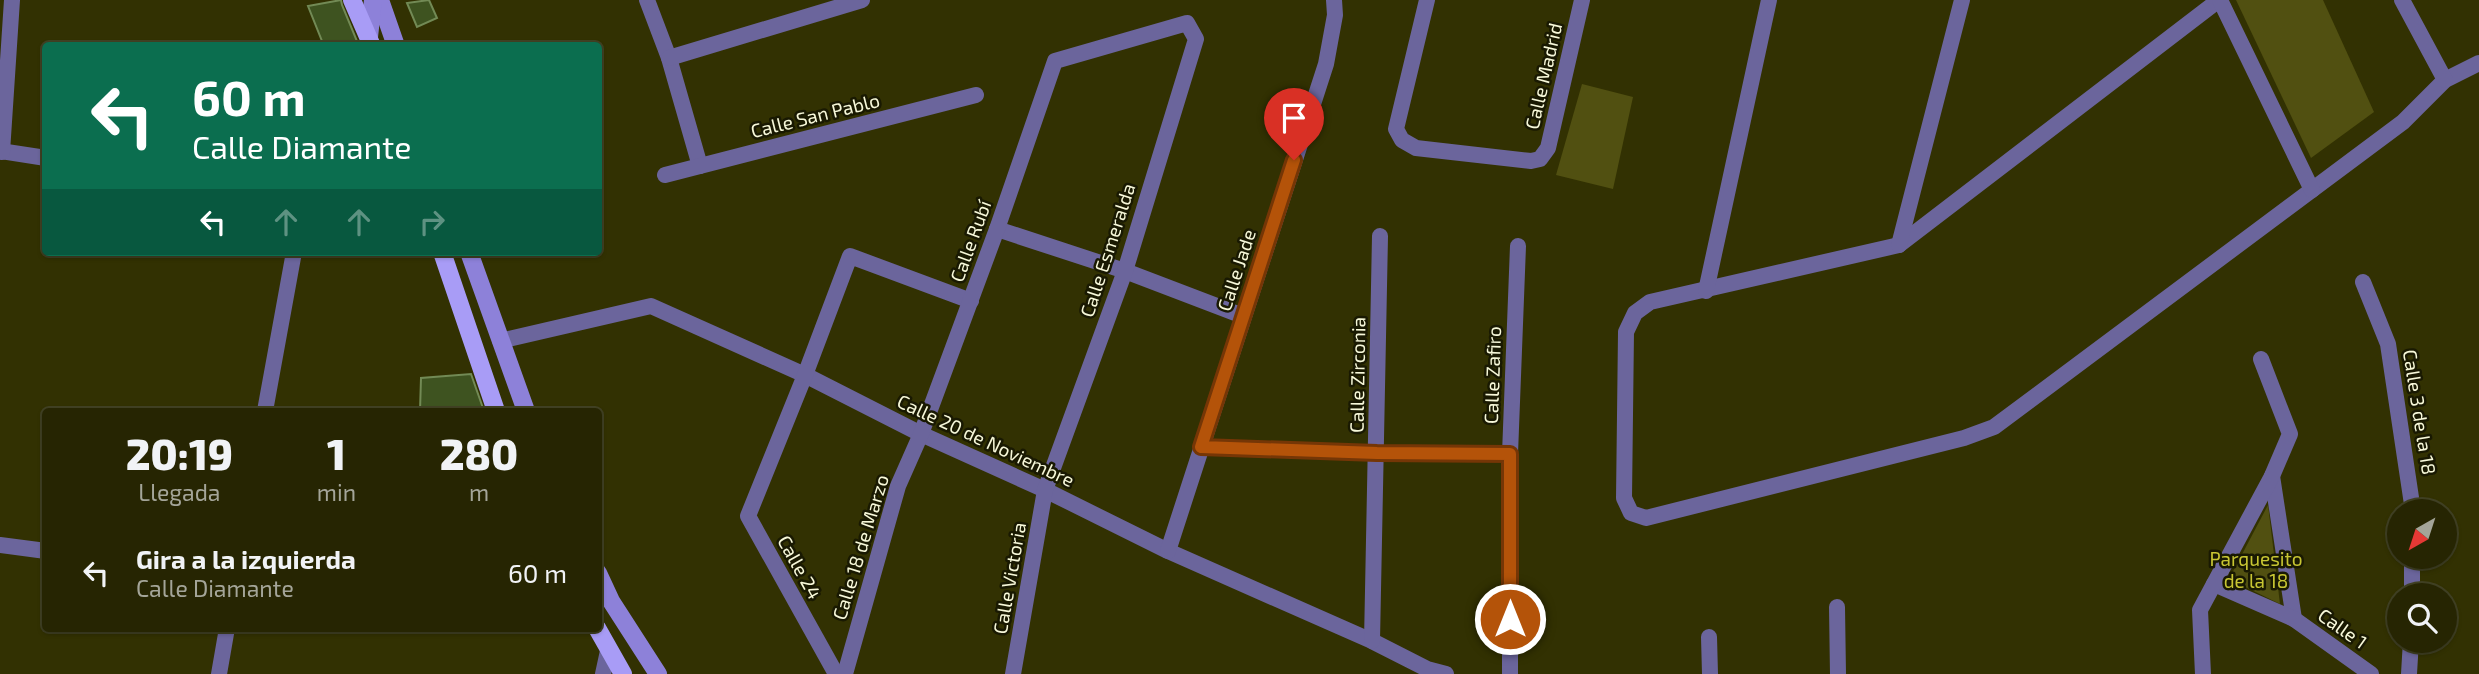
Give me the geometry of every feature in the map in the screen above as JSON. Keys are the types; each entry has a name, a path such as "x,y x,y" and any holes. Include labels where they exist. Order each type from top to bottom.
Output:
{"main road":[{"path":"352,0 369,42"},
{"path":"369,42 373,0"},
{"path":"380,0 395,42"},
{"path":"443,256 495,408"},
{"path":"469,256 525,408"},
{"path":"602,582 611,601 657,674"},
{"path":"599,632 623,674"}],"street":[{"path":"12,0 1,152 42,158"},
{"path":"647,0 669,58 701,166"},
{"path":"669,58 862,0"},
{"name":"Calle Jade","path":"1168,551 1326,64 1335,15 1334,0"},
{"name":"Calle Madrid","path":"1427,0 1396,129 1402,140 1416,148 1531,161 1540,159 1548,148 1582,0"},
{"path":"1706,291 1769,0"},
{"path":"1899,245 1962,0"},
{"path":"2312,190 2219,0 1899,245 1650,302 1635,313 1626,332 1624,498 1632,513 1646,518 1964,438 1994,427 2312,190 2403,122 2445,80 2479,63"},
{"path":"2402,0 2445,80"},
{"name":"Calle Rubí","path":"920,434 971,301 1055,61 1187,23"},
{"name":"Calle Esmeralda","path":"1045,490 1125,271 1196,39 1187,23"},
{"name":"Calle San Pablo","path":"665,175 976,95"},
{"path":"997,229 1125,271 1243,316"},
{"name":"Calle Zirconia","path":"1372,641 1380,236"},
{"name":"Calle Zafiro","path":"1510,674 1510,454 1518,246"},
{"path":"266,408 293,256"},
{"path":"806,375 850,256 971,301"},
{"name":"Calle 3 de la 18","path":"2363,282 2388,344 2411,499"},
{"name":"Calle 20 de Noviembre","path":"499,341 652,306 806,375 920,434 1045,490 1168,551 1372,641 1427,669 1446,674"},
{"path":"2203,674 2200,610 2272,476 2290,434 2261,359"},
{"name":"Calle 24","path":"806,375 748,516 836,674"},
{"name":"Calle 18 de Marzo","path":"845,674 898,486 920,434"},
{"path":"1201,447 1510,454"},
{"path":"2272,476 2294,619"},
{"name":"Calle Victoria","path":"1013,674 1045,490"},
{"path":"0,545 42,550"},
{"name":"Calle 1","path":"2214,584 2294,619 2371,674"},
{"path":"1837,607 1841,674"},
{"path":"219,674 226,632"},
{"path":"1709,637 1710,674"},
{"path":"603,674 608,651"},
{"path":"2409,674 2410,653"}],"green space":[{"path":"2236,0 2323,0 2374,112 2311,158"},
{"path":"1582,84 1633,97 1613,189 1556,175"},
{"name":"Parquesito de la 18","path":"2268,505 2280,604 2229,579"}],"building":[{"path":"341,0 357,42 322,42 308,6"},
{"path":"429,0 437,18 417,27 407,3"},
{"path":"471,374 483,408 420,408 421,378"}],"route":[{"path":"1294,160 1201,447 1510,454 1510,619"}]}
